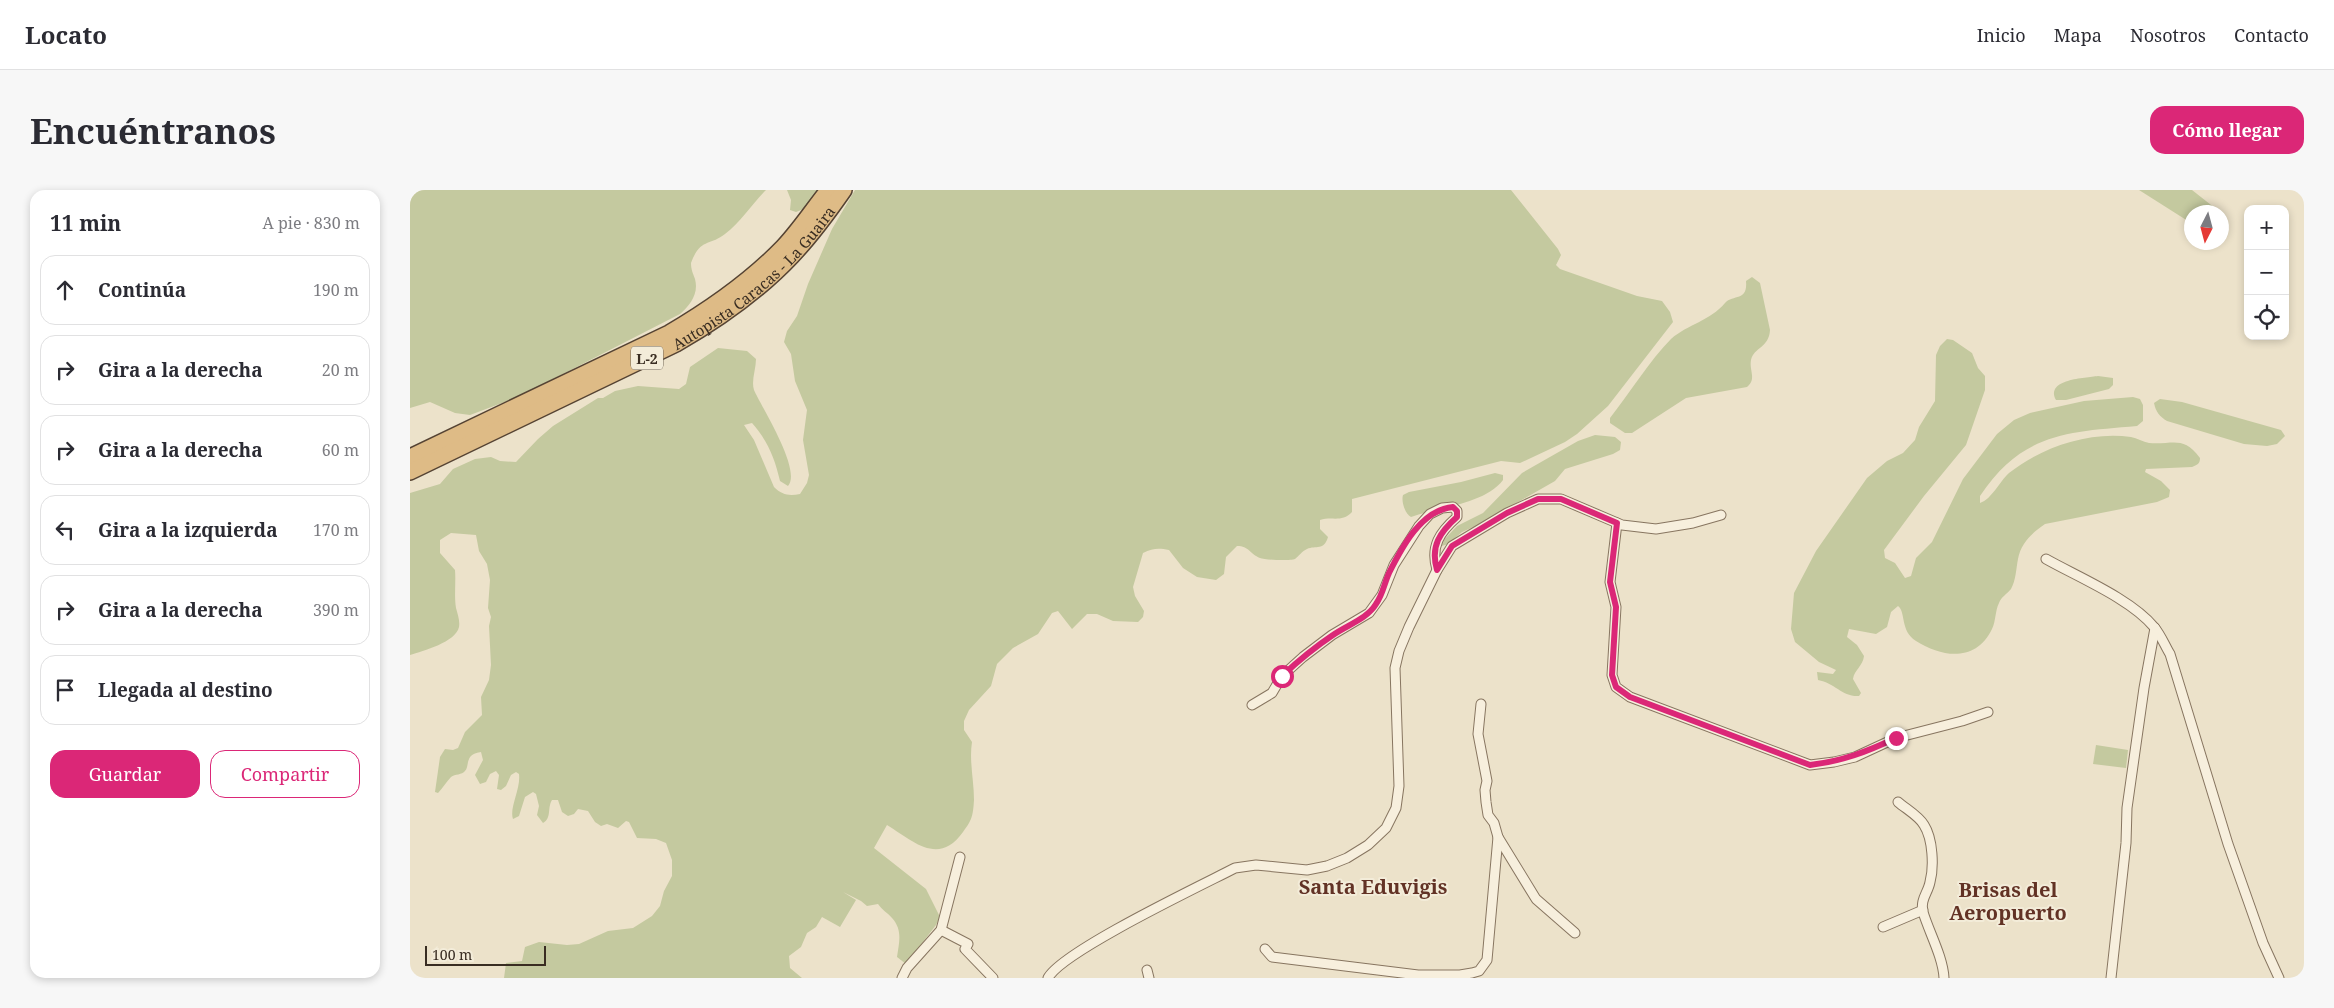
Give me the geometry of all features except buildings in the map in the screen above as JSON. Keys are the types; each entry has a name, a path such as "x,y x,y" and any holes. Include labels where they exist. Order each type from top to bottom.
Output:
{"highway":[{"name":"Autopista Caracas - La Guaira","path":"410,457 669,333 696,318 742,284 782,248 828,190"},
{"name":"Autopista Caracas - La Guaira","path":"410,472 676,344 703,329 750,294 791,257 844,190"}],"street":[{"path":"1048,978 1066,961 1101,938 1235,868 1256,865 1307,870 1327,866 1347,858 1368,845 1386,828 1396,808 1399,786 1395,668 1402,643 1437,570 1452,546 1507,513 1538,499 1561,499 1617,523 1656,529 1693,523 1721,515"},
{"path":"1252,705 1272,693 1282,676 1303,657 1332,635 1369,613 1382,595 1394,565 1419,526 1430,514 1442,508 1453,507 1457,511 1457,517 1441,533 1434,551 1437,570"},
{"path":"1617,523 1610,582 1616,607 1612,675 1616,687 1630,697 1810,765 1834,762 1855,756 1896,738 1962,721 1988,712"},
{"path":"2046,559 2122,600 2142,614 2155,628 2170,654 2228,844 2263,943 2279,978"},
{"path":"2111,978 2126,843 2127,808 2144,688 2155,628"},
{"path":"1481,704 1478,734 1487,780 1485,790 1488,815 1494,824 1498,837 1536,899 1575,933"},
{"path":"1898,802 1924,825 1929,839 1932,859 1930,879 1923,899 1923,910 1944,978"},
{"path":"1265,949 1272,958 1418,977 1460,975 1479,971 1487,960 1498,837"},
{"path":"902,978 907,968 941,930 960,857"},
{"path":"1883,927 1923,910"},
{"path":"941,930 968,944 965,949 993,978"}],"green space":[{"path":"410,190 766,190 731,229 720,238 702,246 694,255 691,263 696,290 690,303 680,314 518,397 470,415 455,413 430,402 410,408"},
{"path":"787,190 819,190 806,208 796,212 790,210 791,200"},
{"path":"855,190 1511,190 1558,249 1561,255 1556,265 1560,269 1637,296 1662,301 1670,312 1673,322 1608,406 1577,434 1565,442 1520,463 1501,461 1352,499 1352,512 1348,515 1341,518 1320,520 1320,529 1328,537 1322,546 1307,549 1295,559 1283,560 1260,558 1244,547 1237,546 1226,557 1224,574 1216,580 1197,577 1183,568 1169,550 1156,549 1147,551 1143,553 1133,587 1135,596 1144,611 1143,617 1138,622 1113,621 1097,614 1087,614 1072,629 1058,611 1052,613 1038,634 1013,648 997,664 991,686 969,710 964,721 964,730 972,742 974,800 972,818 963,832 945,848 936,849 926,848 917,844 887,825 874,848 926,889 940,917 906,964 897,957 899,932 892,918 878,904 867,906 843,892 856,900 840,927 822,917 816,927 807,933 801,947 789,956 790,968 802,978 504,978 506,963 522,961 525,947 539,942 567,945 579,944 608,931 633,928 652,916 660,906 664,891 672,876 672,860 666,843 656,839 637,838 629,822 626,821 618,828 607,824 601,826 595,822 588,811 578,809 574,814 568,816 562,812 558,800 552,800 548,818 543,823 537,815 539,806 536,794 533,792 525,797 519,816 513,819 512,815 519,774 516,772 511,775 506,786 501,790 497,789 499,775 496,771 490,774 486,782 480,784 475,775 483,760 481,752 472,755 464,772 451,777 438,793 435,792 440,757 445,749 453,750 458,748 465,732 482,715 481,697 489,680 491,665 489,626 491,617 488,608 490,580 487,564 479,551 476,535 451,533 440,540 440,553 455,570 455,603 459,627 457,632 446,641 410,655 410,493 440,484 453,469 475,459 491,457 500,461 516,462 553,426 598,398 603,398 615,391 638,386 679,389 686,384 690,367 718,348 747,351 756,359 754,390 786,453 791,478 788,486 780,481 770,450 758,430 752,423 744,425 754,440 774,487 786,494 800,494 807,483 809,475 803,440 807,410 795,381 791,354 784,342 787,331 797,316 808,284 832,229"},
{"path":"2139,190 2192,190 2211,205 2184,205 2184,219"},
{"path":"1752,277 1760,283 1770,330 1767,340 1755,352 1751,360 1752,381 1750,384 1747,387 1686,398 1632,433 1625,433 1610,423 1610,418 1663,347 1684,330 1713,314 1728,300 1742,295 1745,292 1746,281"},
{"path":"1947,339 1953,340 1972,353 1978,368 1985,376 1985,390 1966,445 1924,496 1884,550 1885,558 1895,563 1905,578 1911,576 1916,558 1932,542 1963,479 1997,434 2014,420 2030,413 2084,401 2133,397 2140,399 2143,405 2143,421 2137,426 2068,434 2030,448 2012,459 1996,475 1980,496 1980,503 1992,494 2009,473 2036,456 2067,443 2099,436 2131,437 2149,443 2183,444 2194,451 2200,458 2199,462 2192,467 2146,469 2145,472 2161,481 2170,490 2169,497 2157,502 2045,524 2036,531 2019,553 2013,586 2000,601 1992,629 1985,640 1968,652 1958,654 1937,651 1916,641 1905,627 1902,613 1898,606 1891,612 1887,627 1876,634 1849,629 1847,637 1857,645 1864,656 1853,679 1861,693 1859,696 1853,696 1818,680 1817,672 1833,674 1836,670 1819,662 1795,642 1791,629 1794,593 1816,551 1867,478 1887,461 1903,453 1915,440 1919,427 1935,401 1936,355 1940,346"},
{"path":"2098,376 2113,378 2113,385 2109,389 2066,400 2056,400 2054,393 2061,384 2076,379"},
{"path":"2160,399 2182,402 2281,430 2285,436 2277,444 2267,446 2244,444 2167,421 2158,414 2154,403"},
{"path":"1595,435 1615,437 1621,442 1620,450 1565,469 1555,481 1478,525 1462,532 1448,544 1442,546 1442,542 1457,526 1483,513 1522,473 1578,441"},
{"path":"1495,473 1503,475 1503,480 1495,488 1473,500 1411,517 1404,507 1403,495 1409,492"},
{"path":"2096,745 2128,750 2126,768 2093,764"}],"district":[{"name":"Santa Eduvigis","path":"1373,886"},
{"name":"Brisas del Aeropuerto","path":"2008,900"}],"route":[{"path":"1282,676 1332,635 1369,613 1375,607 1394,565 1419,526 1430,514 1442,508 1453,507 1457,511 1457,517 1445,528 1438,538 1434,551 1437,570 1452,546 1507,513 1538,499 1561,499 1617,523 1610,582 1616,607 1612,675 1616,687 1630,697 1810,765 1834,762 1855,756 1896,738"}]}
